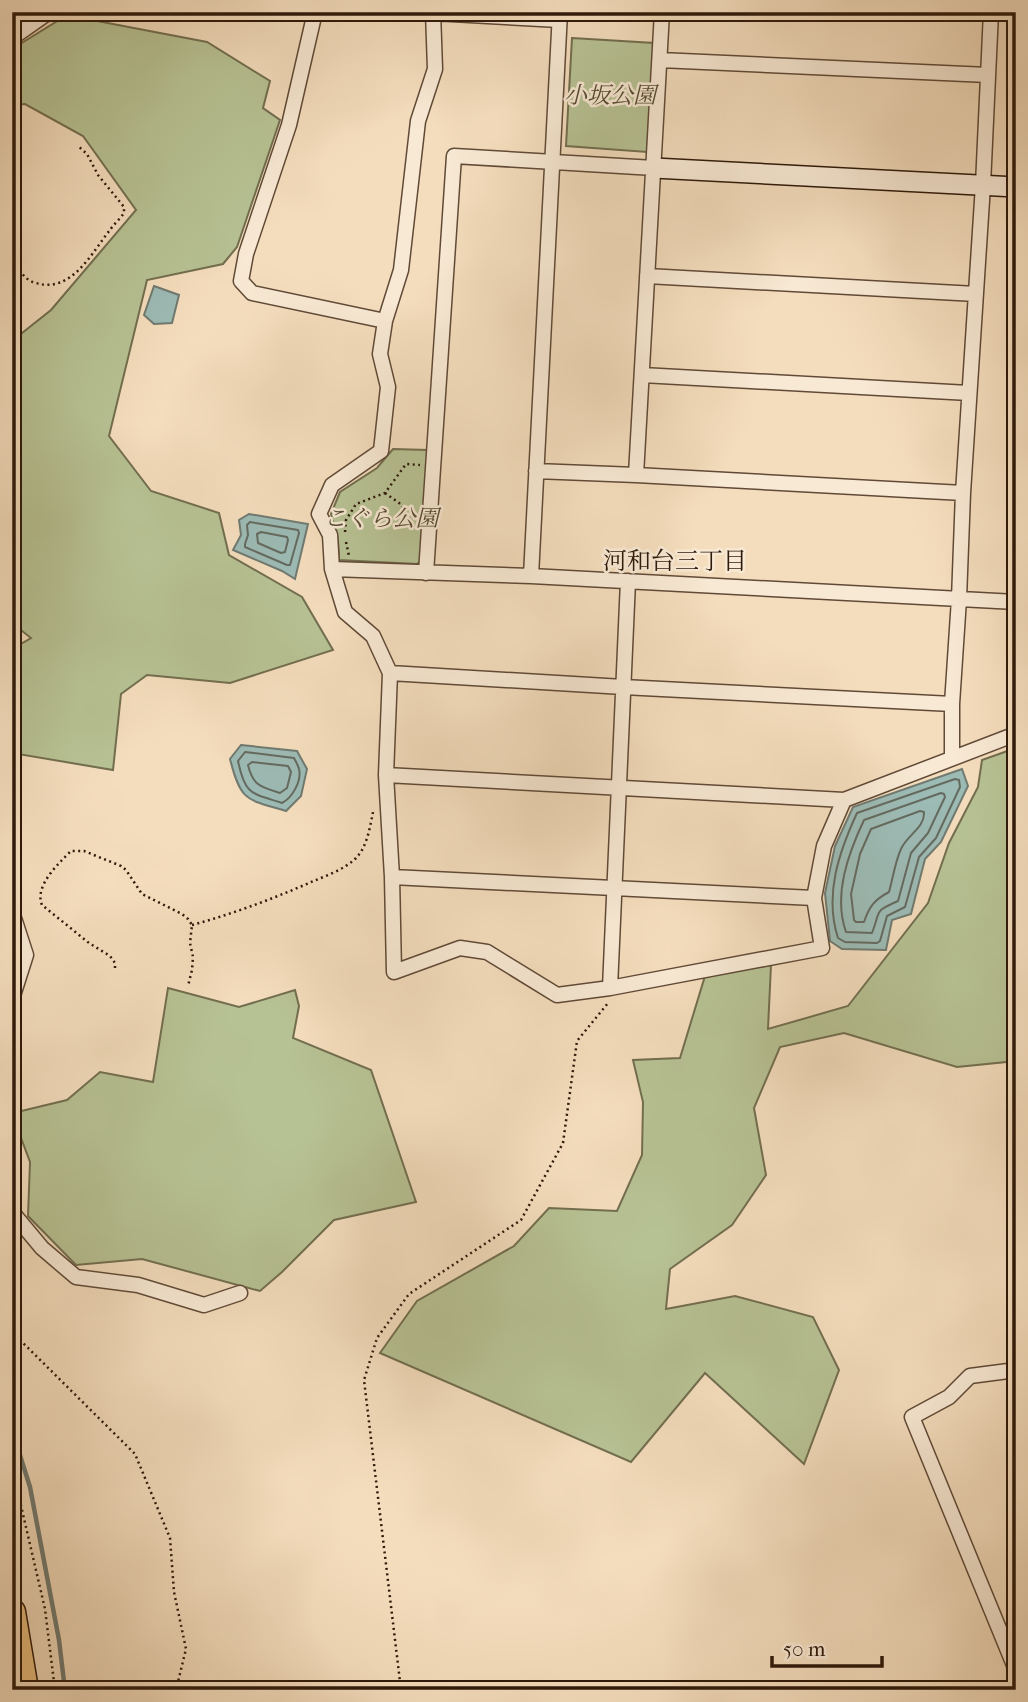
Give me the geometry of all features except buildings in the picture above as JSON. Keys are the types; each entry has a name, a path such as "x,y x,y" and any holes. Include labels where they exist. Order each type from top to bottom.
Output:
{"highway":[{"path":"12,1612 25,1690"}],"street":[{"path":"12,38 49,12"},
{"path":"315,12 289,125 246,254 241,281 252,293 385,321"},
{"path":"636,475 662,12"},
{"path":"953,758 952,704 991,12"},
{"path":"531,576 559,16 433,13 435,69 418,121 401,270 385,321 380,354 388,387 381,451 332,485 319,514 330,535 332,569 345,612 373,636 390,673 386,775 394,972 460,948 487,952 557,995 610,988 822,948 814,898 824,846 845,800"},
{"path":"660,60 988,75"},
{"path":"426,573 454,156 1016,187"},
{"path":"647,276 976,294"},
{"path":"642,375 970,393"},
{"path":"536,471 963,493"},
{"path":"332,569 531,576 1016,602"},
{"path":"610,988 628,581"},
{"path":"390,673 952,704"},
{"path":"386,775 845,800 1016,734"},
{"path":"392,877 814,898"},
{"path":"12,917 26,955 12,999"},
{"path":"12,1212 42,1248 76,1277 138,1285 204,1305 240,1293"},
{"path":"1016,1370 970,1376 949,1397 912,1417 1016,1670"}],"path":[{"path":"12,238 21,274 44,285 63,282 82,268 108,231 124,214 124,207 98,175 87,154 78,146"},
{"path":"349,569 346,520 356,504 385,493 406,464 434,465"},
{"path":"385,493 402,505 412,530"},
{"path":"192,925 247,909 329,875 348,864 358,856 363,847 374,806"},
{"path":"116,968 110,956 89,943 42,905 40,900 47,880 71,851 84,851 121,866 142,894 182,914 192,925 190,943 193,957 188,986"},
{"path":"409,1690 401,1688 364,1380 377,1338 409,1294 521,1220 563,1143 578,1041 612,998 610,988"},
{"path":"12,1332 135,1454 170,1538 174,1592 186,1649 176,1690"},
{"path":"12,1467 45,1609 55,1690"},
{"path":"826,1690 829,1681"}],"green space":[{"path":"59,20 92,20 207,42 270,81 263,108 280,120 237,247 223,264 147,280 109,436 151,491 219,513 229,555 302,597 333,650 230,683 147,675 121,694 113,770 12,753 12,649 31,638 12,623 12,341 51,310 136,210 83,136 25,104 12,105 12,49"},
{"name":"小坂公園","path":"572,38 654,43 647,152 566,146"},
{"name":"こぐら公園","path":"393,449 428,450 422,560 417,564 339,560 338,540 331,514 340,492 377,468"},
{"path":"1016,748 1016,1061 957,1067 844,1033 780,1047 754,1108 766,1175 732,1225 670,1269 666,1309 735,1296 813,1317 839,1370 804,1464 705,1373 631,1462 380,1353 417,1301 514,1246 549,1208 617,1211 642,1155 643,1102 633,1060 680,1058 705,976 771,965 768,1029 848,1006 928,903 949,843 978,787 982,760"},
{"path":"168,988 239,1007 295,990 299,1006 293,1038 371,1070 416,1202 334,1220 260,1291 142,1259 76,1265 28,1216 30,1162 18,1130 17,1112 67,1100 100,1072 153,1082"}],"water":[{"path":"154,286 179,295 172,323 154,324 144,315"},
{"path":"249,514 308,524 295,579 233,550 241,535 239,520"},
{"path":"241,745 297,751 307,769 301,796 286,811 254,801 242,791 230,759"},
{"path":"962,769 968,786 941,842 925,859 911,914 892,920 886,950 842,949 830,941 825,893 835,846 853,807"}],"waterway":[{"path":"12,1430 30,1487 59,1640 65,1690"}],"district":[{"name":"河和台三丁目","path":"675,561"}]}
